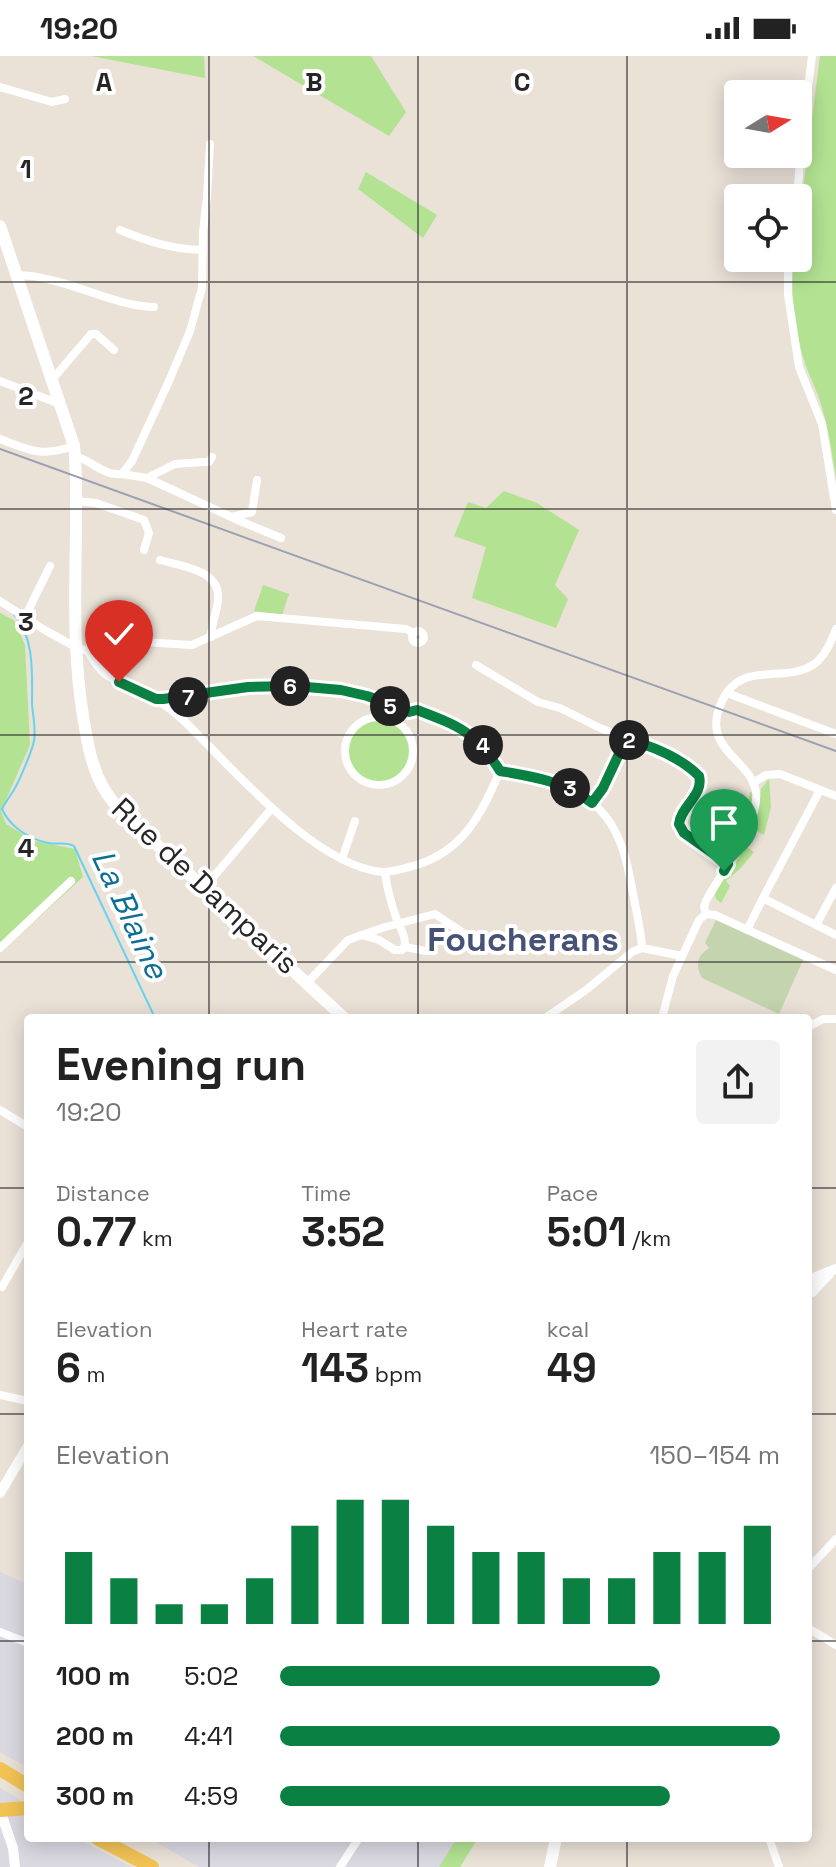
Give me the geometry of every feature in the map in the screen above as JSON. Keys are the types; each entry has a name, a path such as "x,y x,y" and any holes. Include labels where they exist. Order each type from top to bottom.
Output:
{"main road":[{"name":"Rue de Damparis","path":"0,226 5,255 17,276 75,451 81,648 78,687 95,770 114,804 126,816 340,1014"},
{"path":"0,1769 24,1784"},
{"path":"0,1810 24,1808"},
{"path":"105,1842 152,1867"},
{"path":"124,1842 166,1867"},
{"path":"550,1867 555,1842"},
{"path":"558,1867 563,1842"}],"street":[{"path":"798,184 812,56"},
{"path":"0,87 52,102 65,99"},
{"path":"122,474 169,381 190,331 202,288 210,144"},
{"path":"120,230 155,244 203,250"},
{"path":"788,272 788,295 799,367 822,424 836,510"},
{"path":"17,276 34,276 139,306 154,307"},
{"path":"51,381 91,334 96,334 114,350"},
{"path":"0,381 60,404"},
{"path":"0,439 35,452 75,451 104,472 147,478 281,538"},
{"path":"147,478 175,464 209,462 212,457"},
{"path":"231,517 252,512 257,480"},
{"path":"76,501 96,503 144,520 149,533 144,550"},
{"path":"160,560 200,572 212,579 218,599 211,637"},
{"path":"25,617 50,566"},
{"path":"0,601 81,648 107,677 156,699 181,718 272,808 318,844 361,868 385,872 427,861 456,843 485,807 500,771"},
{"path":"81,648 104,641 184,646 200,643 257,616 406,629 414,633"},
{"path":"706,914 706,901 754,811 756,797 753,783 726,749 716,728 718,710 734,684 753,675 793,672 813,664 825,651 836,629"},
{"path":"476,665 538,702 560,708 626,739 669,754 697,773 701,784 681,814 680,828 728,864"},
{"path":"156,699 248,687 295,686 341,690 409,712 417,710 468,733 488,751 500,771 556,782 575,791 592,803 616,831 624,851 642,948"},
{"path":"727,693 836,734"},
{"path":"181,718 182,706 188,696"},
{"path":"368,719 391,719 406,731 412,743 412,760 405,773 388,784 369,784 361,780 346,761 347,740 351,732 375,712 379,704"},
{"path":"406,731 409,712"},
{"path":"592,803 603,788 626,739"},
{"path":"753,783 766,775 780,774 836,796"},
{"path":"747,930 820,790"},
{"path":"204,888 272,808"},
{"path":"342,859 355,821"},
{"path":"385,872 387,889 405,937 405,947"},
{"path":"0,948 71,881"},
{"path":"816,925 836,888"},
{"path":"763,898 836,935"},
{"path":"307,983 342,944 361,935 435,914 462,932"},
{"path":"663,1014 673,976 699,920 706,914 715,915 836,970"},
{"path":"361,935 379,940 395,950 405,947 426,951"},
{"path":"551,1014 632,952 642,948 682,956"},
{"path":"812,1025 823,1019 836,1019"},
{"path":"0,1110 24,1125"},
{"path":"2,1287 24,1249"},
{"path":"812,1288 833,1270"},
{"path":"0,1395 24,1400"},
{"path":"0,1493 24,1453"},
{"path":"812,1565 836,1539"},
{"path":"812,1630 836,1645"},
{"path":"0,1632 24,1641"},
{"path":"0,1810 15,1855 15,1867"},
{"path":"0,1829 11,1843"},
{"path":"340,1867 356,1842"},
{"path":"770,1842 779,1867"}],"shaded area":[{"path":"0,1572 24,1582 24,1766 0,1752"},
{"path":"0,1788 24,1804 24,1842 84,1842 131,1867 0,1867"},
{"path":"156,1842 455,1842 439,1867 199,1867"}],"green space":[{"path":"91,56 204,56 205,78"},
{"path":"253,56 371,56 406,112 389,136"},
{"path":"820,56 836,56 836,478 825,418 798,337 793,297 793,272 812,272 812,184 804,184 806,168 812,168 812,119"},
{"path":"366,172 437,215 423,238 358,189"},
{"path":"504,491 537,503 579,530 555,585 568,599 556,628 472,598 486,547 454,536 468,502 486,508"},
{"path":"263,585 289,594 282,615 254,611"},
{"path":"0,613 14,620 25,645 30,745 1,811 6,824 34,841 75,849 83,877 0,953"},
{"path":"373,720 385,720 401,729 408,739 408,763 401,773 385,782 373,782 353,768 348,757 348,745 362,725"},
{"path":"769,779 771,807 764,835 754,830 745,846 754,852 726,881 730,886 721,903 715,894 724,879 728,878 744,848 757,815 761,789"},
{"path":"750,792 753,793 752,802 744,826 729,856 723,856 746,812"},
{"path":"716,920 803,960 779,1014 702,978 698,961 709,948 705,943"},
{"path":"455,1842 476,1842 460,1867 439,1867"}],"waterway":[{"name":"La Blaine","path":"14,614 29,645 35,737 20,778 2,809 15,827 34,839 74,846 153,1014"}],"railway":[{"path":"0,449 836,751"}],"district":[{"name":"Foucherans","path":"523,939"}],"route":[{"path":"119,682 156,699 271,686 341,690 367,696 376,699 379,704 409,712 417,710 454,725 479,741 500,771 556,782 592,803 603,788 626,739 635,741 669,754 697,773 701,784 681,814 680,828 728,864 724,871"}]}
